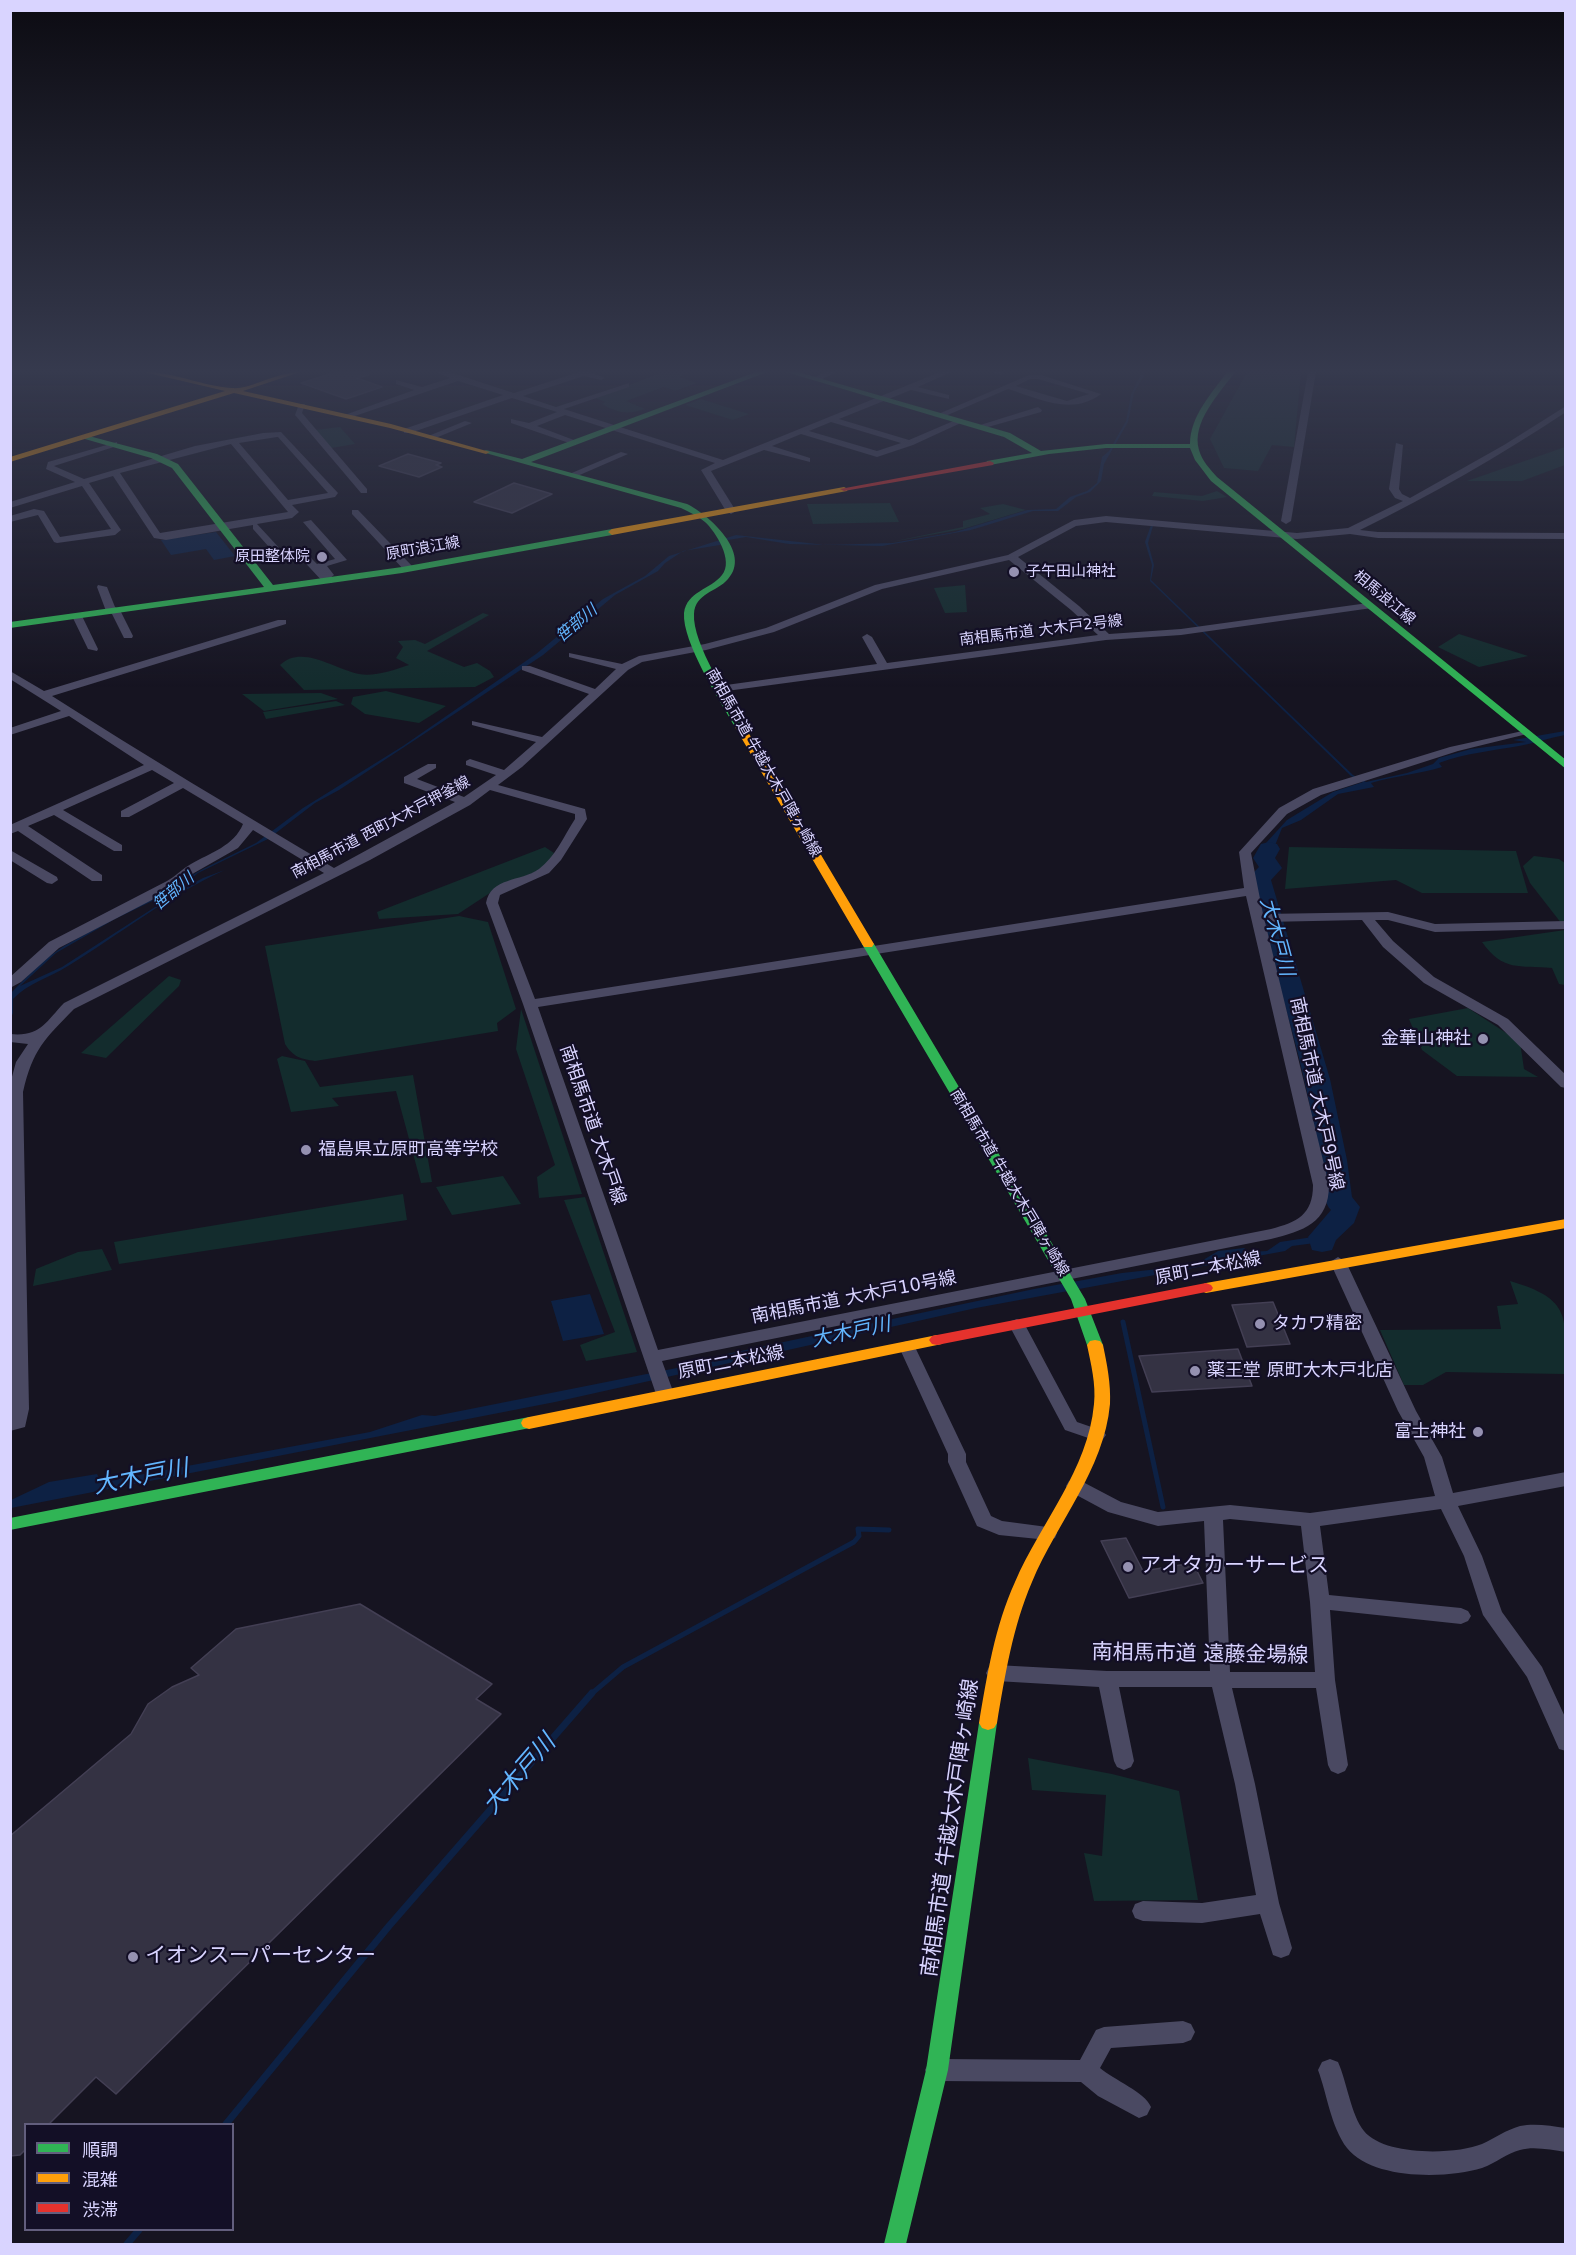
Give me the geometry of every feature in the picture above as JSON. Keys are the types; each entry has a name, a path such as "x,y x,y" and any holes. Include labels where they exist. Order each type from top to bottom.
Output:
{"street":[{"path":"10,519 34,512 41,513 57,540 112,533 116,530 84,482 73,477"},
{"path":"10,505 99,477"},
{"path":"118,477 157,536 166,537 289,516 294,512 264,477"},
{"path":"185,477 270,588"},
{"path":"286,503 333,493 319,477"},
{"path":"352,477 364,491"},
{"name":"南相馬市道 牛越大木戸陣ヶ崎線","path":"580,477 684,506 705,516 730,550 734,562 730,572 690,609 691,624 718,689 1064,1276 1081,1306 1098,1350 1104,1396 1097,1435 1075,1486 1048,1533 1018,1595 1000,1649 937,2070 895,2244"},
{"path":"710,477 731,511"},
{"name":"原町浪江線","path":"10,625 409,569 914,477"},
{"name":"相馬浪江線","path":"1213,477 1283,527 1368,606 1566,766"},
{"path":"1283,527 1292,477"},
{"path":"1395,477 1394,489 1398,496 1411,501"},
{"path":"1350,531 1453,477"},
{"path":"355,512 409,569"},
{"name":"南相馬市道 西町大木戸押釜線","path":"10,1425 19,1423 20,1409 13,1122 16,1081 23,1062 40,1035 60,1014 76,1003 333,873 466,802 506,774 545,741 624,668 645,657 700,648 792,623 879,587 1011,557 1070,525 1085,520 1283,527 1297,536 1350,531 1378,535 1566,536"},
{"path":"308,522 342,560 321,565 330,580"},
{"path":"256,527 280,554 299,551 330,580"},
{"path":"1011,557 1076,608 1106,637"},
{"path":"102,587 128,636"},
{"name":"南相馬市道 大木戸2号線","path":"718,689 1106,637 1181,633 1368,606"},
{"path":"77,616 93,649"},
{"path":"43,696 282,622"},
{"path":"867,637 884,667"},
{"path":"573,655 624,668"},
{"path":"526,668 597,693"},
{"path":"10,674 153,765 333,873"},
{"path":"10,690 27,685"},
{"path":"10,732 69,712"},
{"path":"476,723 545,741"},
{"name":"南相馬市道 大木戸9号線","path":"1064,1276 1291,1229 1304,1224 1317,1212 1322,1202 1321,1185 1251,891 1245,852 1272,821 1298,801 1317,792 1480,742 1525,734"},
{"path":"470,763 506,774"},
{"path":"16,828 153,765"},
{"path":"432,766 408,780 466,802"},
{"path":"125,814 184,782"},
{"name":"南相馬市道 大木戸線","path":"489,786 581,812 581,819 547,869 524,881 499,889 494,893 492,903 530,1004 664,1391"},
{"path":"56,811 118,848"},
{"path":"10,984 28,964 56,944 107,915 165,888 190,870 230,848 244,837 253,825"},
{"path":"16,828 97,878"},
{"path":"10,854 52,880"},
{"path":"530,1004 1251,891"},
{"path":"1258,918 1394,916 1435,928 1566,925"},
{"path":"1366,917 1388,944 1429,980 1503,1022 1566,1084"},
{"path":"12,1038 28,1040 40,1035"},
{"name":"原町二本松線","path":"10,1524 326,1466 664,1391 1017,1325 1081,1306 1566,1223"},
{"path":"1338,1262 1407,1411 1433,1457 1447,1500 1473,1556 1493,1615 1535,1673 1563,1731"},
{"name":"南相馬市道 大木戸10号線","path":"653,1359 1064,1276"},
{"path":"1017,1325 1071,1426 1097,1435"},
{"path":"907,1347 957,1454 957,1462 984,1521 999,1528 1048,1533"},
{"path":"1075,1486 1114,1507 1158,1519 1249,1513 1310,1520 1398,1511 1479,1495 1516,1485 1566,1479"},
{"path":"1213,1514 1220,1679 1245,1784 1268,1903 1281,1948"},
{"name":"南相馬市道 遠藤金場線","path":"996,1673 1107,1679 1325,1680 1320,1602 1310,1520"},
{"path":"1320,1602 1461,1616"},
{"path":"1107,1679 1124,1761"},
{"path":"1325,1680 1338,1765"},
{"path":"1143,1911 1203,1913 1268,1903"},
{"path":"1086,2071 1104,2038 1183,2032"},
{"path":"937,2070 1086,2071 1106,2088 1139,2107"},
{"path":"1330,2070 1355,2140 1369,2151 1390,2159 1439,2163 1482,2156 1518,2139 1537,2136 1566,2140"}],"green space":[{"path":"1478,477 1532,477 1522,481 1467,481"},
{"path":"1217,491 1227,497 1203,501 1152,496 1154,492 1202,496"},
{"path":"890,503 899,522 813,524 807,504"},
{"path":"1003,504 1026,510 963,529 891,542 963,527 963,521 990,514 980,508"},
{"path":"965,585 967,612 945,613 934,588"},
{"path":"483,613 489,615 427,651 464,667 477,663 490,671 494,677 475,687 304,690 280,665 289,659 308,657 359,674 371,675 391,671 409,665 396,658 403,647 398,641 415,640 425,644"},
{"path":"1459,634 1528,656 1479,667 1438,647"},
{"path":"386,691 446,706 419,723 365,714 351,704 353,697"},
{"path":"321,693 338,699 264,711 242,694"},
{"path":"336,701 345,705 266,719 263,712"},
{"path":"545,847 554,853 545,868 499,887 458,914 379,919 377,912"},
{"path":"1289,847 1516,851 1528,893 1422,893 1396,880 1285,889"},
{"path":"1534,856 1559,859 1565,863 1565,928 1530,883 1523,866"},
{"path":"459,916 488,922 516,1009 497,1023 498,1031 315,1061 298,1057 291,1052 285,1044 265,946"},
{"path":"1565,930 1565,985 1559,984 1552,968 1505,963 1490,952 1482,942"},
{"path":"169,976 181,980 179,986 106,1058 81,1053"},
{"path":"1468,1008 1520,1042 1524,1069 1538,1077 1457,1076 1422,1050 1409,1019"},
{"path":"521,1009 582,1194 539,1198 537,1177 555,1165 516,1049"},
{"path":"282,1056 305,1061 320,1087 413,1075 432,1182 421,1183 396,1091 332,1098 339,1106 291,1112 277,1059"},
{"path":"503,1176 521,1204 452,1215 436,1187"},
{"path":"403,1194 407,1220 119,1264 114,1242"},
{"path":"585,1197 637,1352 586,1361 580,1345 615,1332 564,1200"},
{"path":"102,1249 112,1270 33,1286 36,1269 78,1252"},
{"path":"1510,1281 1545,1295 1555,1303 1561,1313 1566,1338 1565,1374 1446,1372 1423,1385 1404,1385 1380,1330 1501,1329 1497,1306 1518,1304"},
{"path":"1028,1758 1112,1774 1179,1791 1198,1900 1094,1901 1084,1853 1102,1856 1106,1795 1032,1790"}],"water":[{"path":"1098,477 1102,477 1101,481 1090,492 1076,497 1058,511 1033,511 971,530 882,546 830,545 893,543 955,532 1027,510 1056,509 1070,497 1087,491 1097,483"},
{"path":"1151,525 1153,526 1148,543 1154,565 1151,580 1353,775 1366,782 1407,773 1433,764 1439,758 1471,749 1526,742 1513,740 1565,731 1565,735 1459,757 1439,763 1442,767 1371,783 1374,787 1338,794 1301,820 1282,828 1274,848 1266,855 1271,868 1262,877 1288,968 1293,1004 1309,1038 1302,1042 1309,1049 1332,1119 1327,1146 1337,1157 1343,1201 1350,1207 1345,1222 1315,1243 1292,1246 1285,1251 976,1308 555,1402 11,1508 11,1500 49,1482 97,1474 101,1482 370,1432 422,1415 435,1416 697,1364 708,1358 1034,1289 1122,1273 1195,1265 1218,1251 1244,1248 1250,1252 1267,1251 1280,1242 1319,1236 1345,1210 1334,1201 1311,1080 1259,876 1268,867 1262,856 1267,847 1266,843 1287,820 1333,792 1363,782 1351,776 1150,581 1152,565 1145,542"},
{"path":"216,532 235,556 214,560 206,549 171,555 161,540"},
{"path":"736,535 824,545 789,544 746,537 728,540 720,545 687,550"},
{"name":"笹部川","path":"681,552 658,571 615,595 543,655 339,790 315,803 268,839 198,873 175,893 203,878 225,870 184,891 68,966 19,993 13,999 11,1018 11,993 41,962 64,946 203,869 256,843 303,808 403,746 536,654 603,599 645,576 669,556","holes":["169,893 169,898 62,967 20,986 56,953 115,919"]},
{"path":"590,1294 604,1334 563,1341 551,1301"}],"building":[{"path":"514,483 552,494 512,513 474,502"},
{"name":"タカワ精密","path":"1273,1302 1290,1344 1247,1347 1232,1305"},
{"name":"薬王堂 原町大木戸北店","path":"1238,1349 1252,1386 1152,1392 1139,1356"},
{"name":"アオタカーサービス","path":"1126,1538 1143,1571 1193,1563 1203,1583 1129,1598 1101,1541"},
{"name":"イオンスーパーセンター","path":"360,1604 492,1684 476,1699 501,1714 116,2094 96,2077 50,2123 24,2123 24,2151 20,2155 10,2156 10,1836 131,1734 148,1704 172,1687 199,1675 191,1668 236,1629"}],"waterway":[{"name":"大木戸川","path":"1269,849 1264,858 1271,868 1259,878 1317,1079 1333,1160 1338,1201 1346,1207 1344,1217 1322,1237 1322,1243"},
{"name":"大木戸川","path":"1180,1267 1202,1263"},
{"path":"1123,1322 1163,1507"},
{"name":"大木戸川","path":"591,1694 623,1667 854,1542 859,1536 858,1529 889,1530"},
{"name":"大木戸川","path":"227,2123 389,1926 591,1694"},
{"name":"大木戸川","path":"127,2244 138,2231"}],"traffic: fast":[{"path":"184,477 270,588"},
{"path":"579,477 684,506 702,516 721,536 730,558 730,570 725,578 699,594 692,602 689,613 690,625 708,671 740,727"},
{"path":"1213,477 1566,766"},
{"path":"10,625 402,570 612,532"},
{"path":"868,944 1078,1299 1095,1345"},
{"path":"10,1524 529,1423"},
{"path":"895,2244 937,2070 988,1723"}],"traffic: slow":[{"path":"612,532 844,489"},
{"path":"740,727 868,944"},
{"path":"1206,1288 1566,1223"},
{"path":"529,1423 937,1340"},
{"path":"988,1723 1001,1651 1016,1599 1033,1561 1082,1472 1099,1426 1102,1388 1095,1345"}],"traffic: jam":[{"path":"844,489 910,477"},
{"path":"937,1340 1206,1288"}],"place":[{"name":"原田整体院","path":"322,557"},
{"name":"子午田山神社","path":"1014,572"},
{"name":"金華山神社","path":"1483,1039"},
{"name":"福島県立原町高等学校","path":"306,1150"},
{"name":"タカワ精密","path":"1260,1324"},
{"name":"薬王堂 原町大木戸北店","path":"1195,1371"},
{"name":"富士神社","path":"1478,1432"},
{"name":"アオタカーサービス","path":"1128,1567"},
{"name":"イオンスーパーセンター","path":"133,1957"}]}
